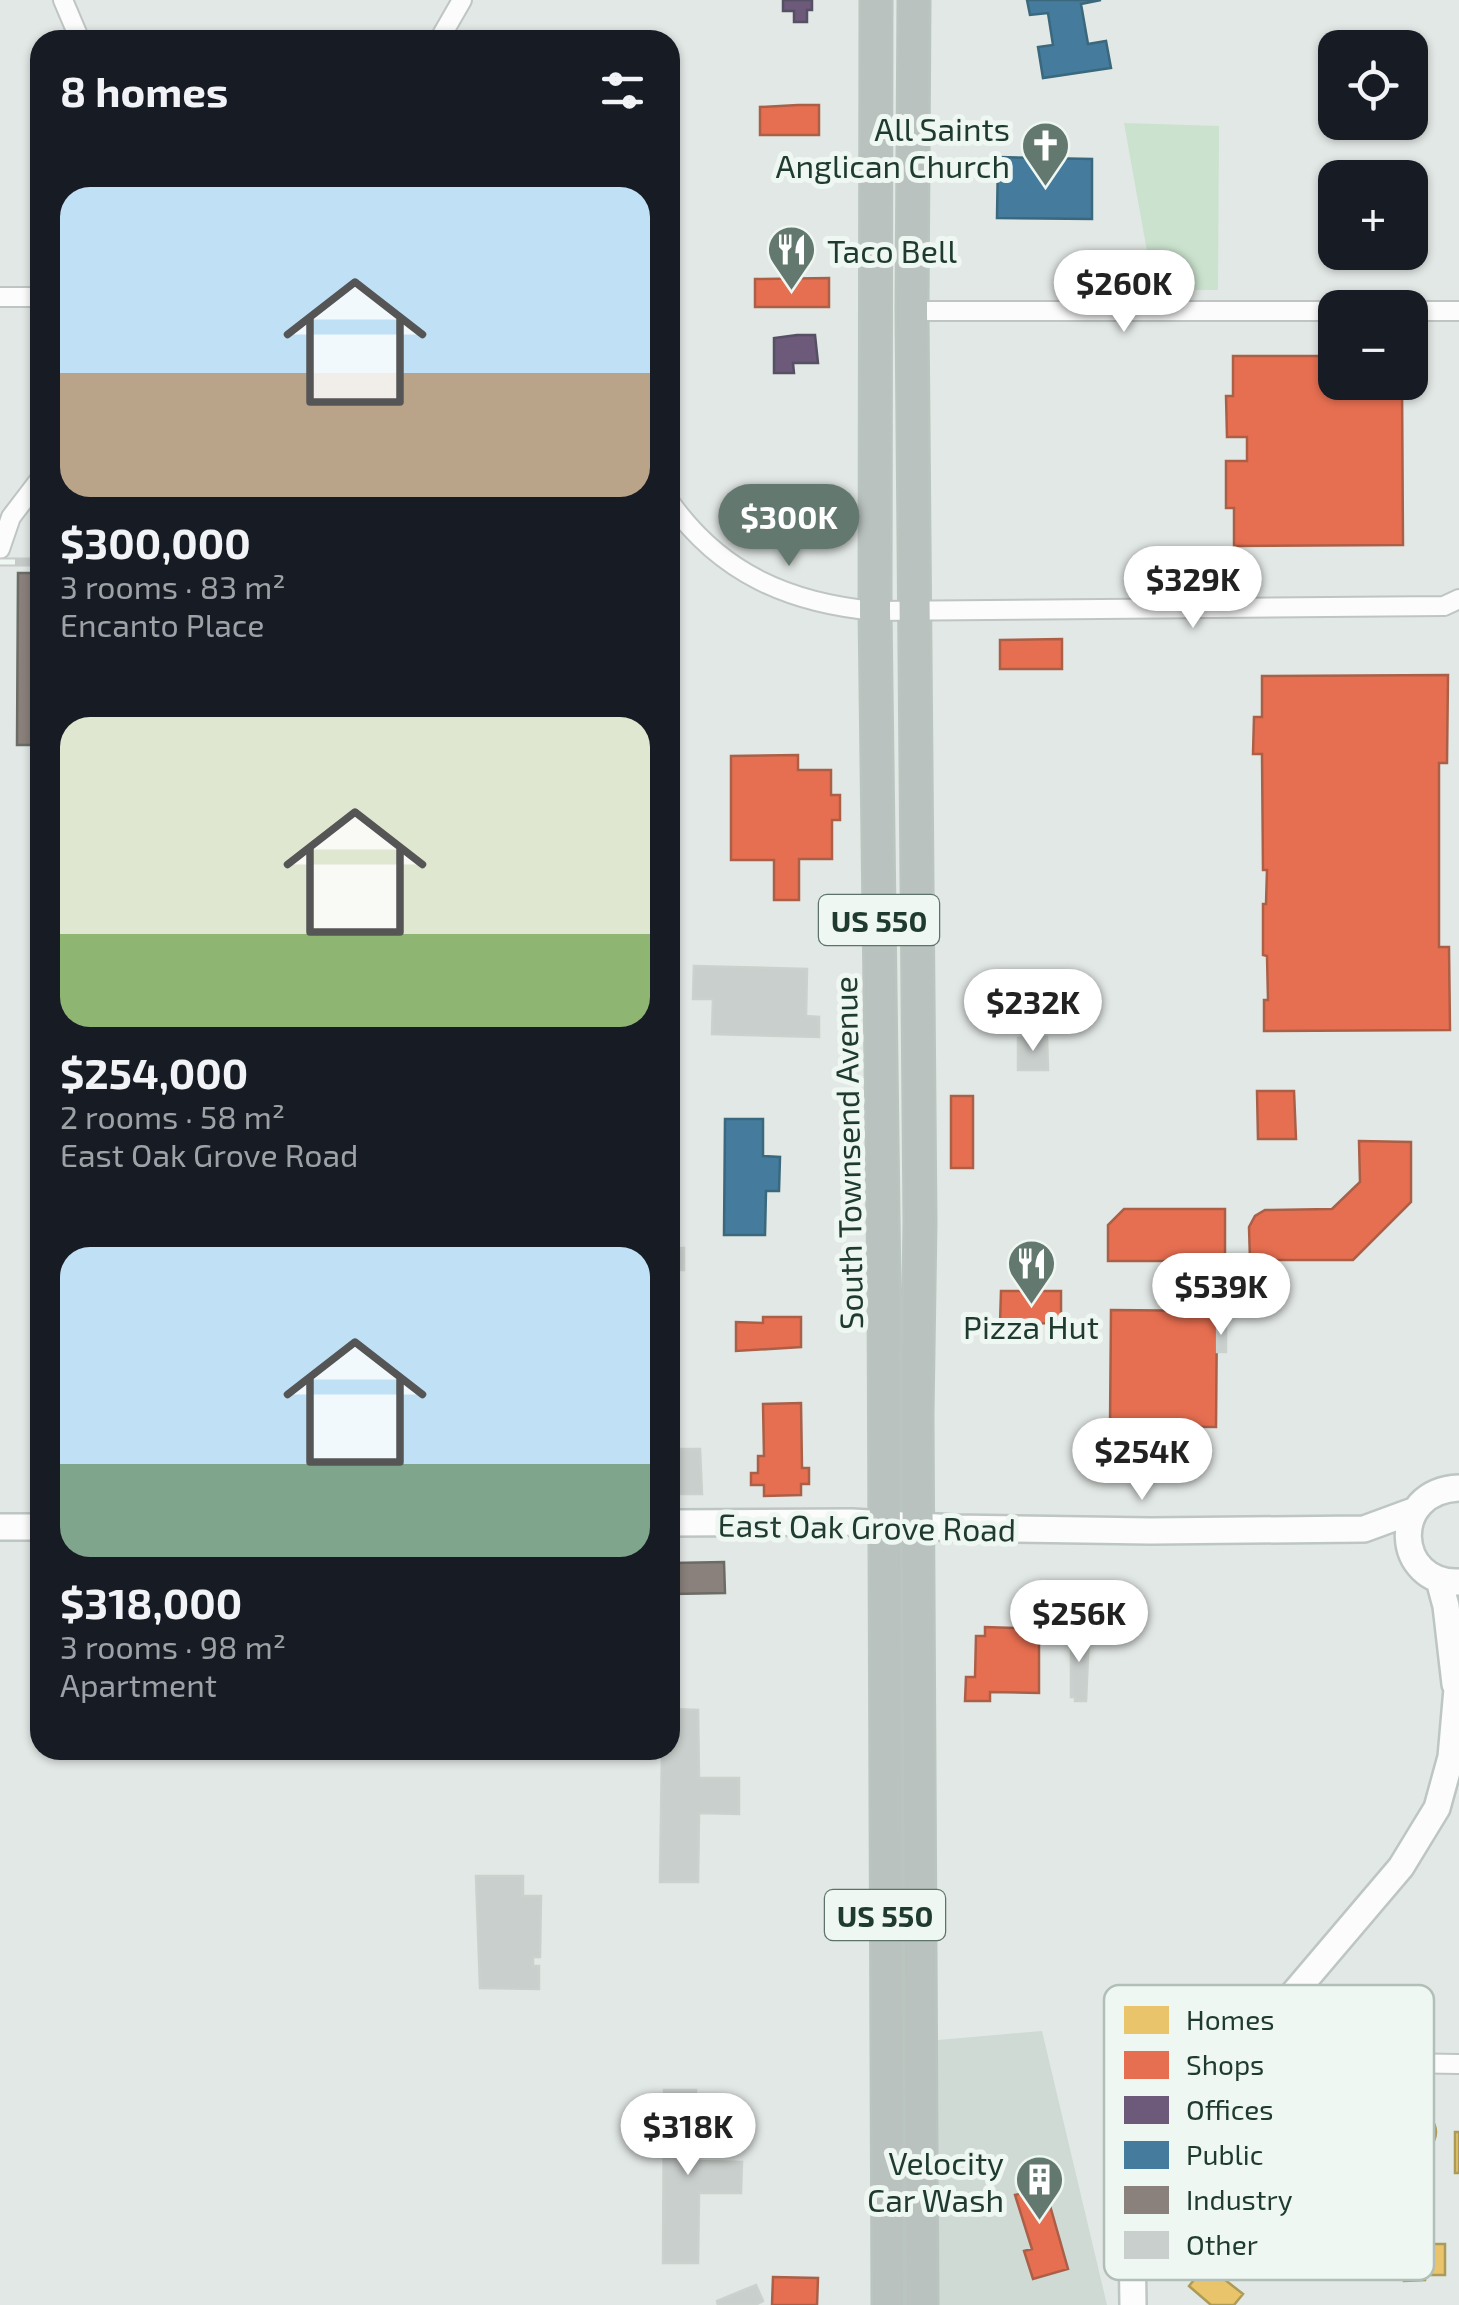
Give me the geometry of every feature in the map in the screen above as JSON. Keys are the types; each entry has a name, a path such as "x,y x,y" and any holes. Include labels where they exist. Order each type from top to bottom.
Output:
{"highway":[{"name":"South Townsend Avenue","path":"876,0 875,611 886,1524 888,2305"},
{"name":"US 550","path":"914,0 912,312 920,1222 922,2305"}],"street":[{"path":"63,0 76,30"},
{"path":"445,30 462,0"},
{"path":"0,297 30,297"},
{"path":"912,312 1318,311"},
{"path":"1428,311 1459,311"},
{"path":"0,548 11,518 30,492"},
{"path":"680,514 703,542 749,577 818,604 875,611 1444,606 1459,599"},
{"name":"East Oak Grove Road","path":"680,1524 1364,1529 1413,1511 1430,1494 1459,1488"},
{"path":"1411,1553 1408,1540 1413,1511"},
{"path":"0,1527 30,1527"},
{"name":"East Oak Grove Road","path":"1364,1529 1401,1544 1427,1574 1449,1581"},
{"path":"1301,1985 1401,1867 1437,1808 1451,1757 1457,1675 1446,1606 1449,1581"},
{"path":"1434,2064 1459,2064"},
{"path":"1133,2280 1133,2305"}],"shaded area":[{"path":"1042,2031 1107,2305 939,2305 938,2040"}],"green space":[{"path":"1124,123 1219,126 1218,290 1154,290"}],"building: Homes":[{"path":"1455,2132 1459,2132 1459,2173 1455,2173"},
{"path":"1434,2244 1445,2244 1445,2275 1434,2275"},
{"path":"1194,2280 1225,2280 1243,2294 1234,2305 1211,2305 1189,2286"}],"building: Shops":[{"path":"819,105 819,135 760,135 760,107"},
{"name":"Taco Bell","path":"829,278 829,307 755,307 755,279"},
{"path":"1233,356 1318,356 1318,400 1402,400 1403,545 1234,546 1234,508 1226,508 1226,461 1247,461 1247,437 1227,437 1226,396 1233,396"},
{"path":"1062,639 1062,669 1000,669 1000,640"},
{"path":"1448,675 1447,763 1439,763 1439,947 1449,947 1450,1030 1264,1031 1264,1000 1268,1000 1267,956 1263,955 1267,870 1263,870 1262,754 1253,754 1254,717 1262,717 1262,676"},
{"path":"798,755 798,770 831,770 831,795 840,795 840,820 832,820 832,859 799,859 799,900 774,900 774,860 731,860 731,756"},
{"path":"1257,1091 1294,1091 1296,1139 1258,1139"},
{"path":"951,1096 973,1096 973,1168 951,1168"},
{"path":"1359,1141 1411,1142 1411,1202 1353,1260 1250,1260 1249,1227 1255,1216 1265,1210 1332,1209 1360,1182"},
{"path":"1124,1209 1225,1209 1225,1261 1108,1261 1108,1225"},
{"name":"Pizza Hut","path":"1001,1291 1061,1291 1061,1323 1000,1324"},
{"path":"1111,1310 1217,1311 1216,1427 1110,1426"},
{"path":"763,1317 801,1317 801,1347 736,1351 736,1322 763,1323"},
{"path":"801,1403 802,1468 809,1468 809,1484 801,1484 801,1495 764,1496 764,1485 751,1485 751,1473 758,1473 758,1456 764,1456 763,1404"},
{"path":"1015,1621 1033,1622 1033,1636 1039,1636 1039,1693 990,1692 990,1701 965,1701 966,1677 975,1677 976,1636 985,1636 985,1627 1015,1628"},
{"name":"Velocity Car Wash","path":"1045,2188 1068,2269 1033,2279 1024,2251 1032,2249 1015,2195"},
{"path":"773,2277 818,2278 817,2305 772,2305"}],"building: Offices":[{"path":"783,0 812,0 807,22 794,22 794,11 783,11"},
{"path":"815,335 818,363 793,363 794,373 774,373 774,338"}],"building: Public":[{"path":"1027,0 1101,0 1081,4 1088,44 1106,41 1111,68 1043,78 1038,47 1053,45 1048,13 1030,15"},
{"name":"All Saints Anglican Church","path":"998,157 1092,159 1092,219 997,218"},
{"path":"725,1119 763,1119 763,1156 780,1157 779,1191 766,1191 765,1235 724,1235"}],"building: Industry":[{"path":"18,573 30,573 30,745 17,745"},
{"path":"724,1562 725,1593 680,1594 680,1563"}],"building: Other":[{"path":"787,487 801,500 812,489 824,501 795,531 784,520 794,510 779,495"},
{"path":"694,966 807,969 806,1016 819,1017 819,1037 712,1034 713,999 693,999"},
{"path":"1047,1037 1048,1070 1018,1070 1018,1038"},
{"path":"680,1248 684,1248 684,1270 680,1270"},
{"path":"1217,1325 1226,1325 1226,1352 1217,1352"},
{"path":"680,1449 700,1449 702,1494 680,1494"},
{"path":"1075,1631 1089,1634 1086,1701 1071,1697 1071,1635"},
{"path":"680,1709 698,1710 699,1778 739,1778 739,1814 699,1813 698,1882 660,1882 662,1760 680,1760"},
{"path":"476,1876 523,1876 523,1896 541,1896 540,1957 533,1957 533,1966 539,1966 539,1989 480,1988"},
{"path":"664,2090 696,2090 695,2161 742,2162 741,2193 699,2193 698,2263 663,2263"},
{"path":"756,2285 763,2301 755,2305 718,2305 717,2301"}],"railway":[{"path":"0,562 30,562"}],"place":[{"name":"All Saints Anglican Church","path":"1045,188"},
{"name":"Taco Bell","path":"792,292"},
{"name":"Pizza Hut","path":"1031,1306"},
{"name":"Velocity Car Wash","path":"1039,2222"}]}
